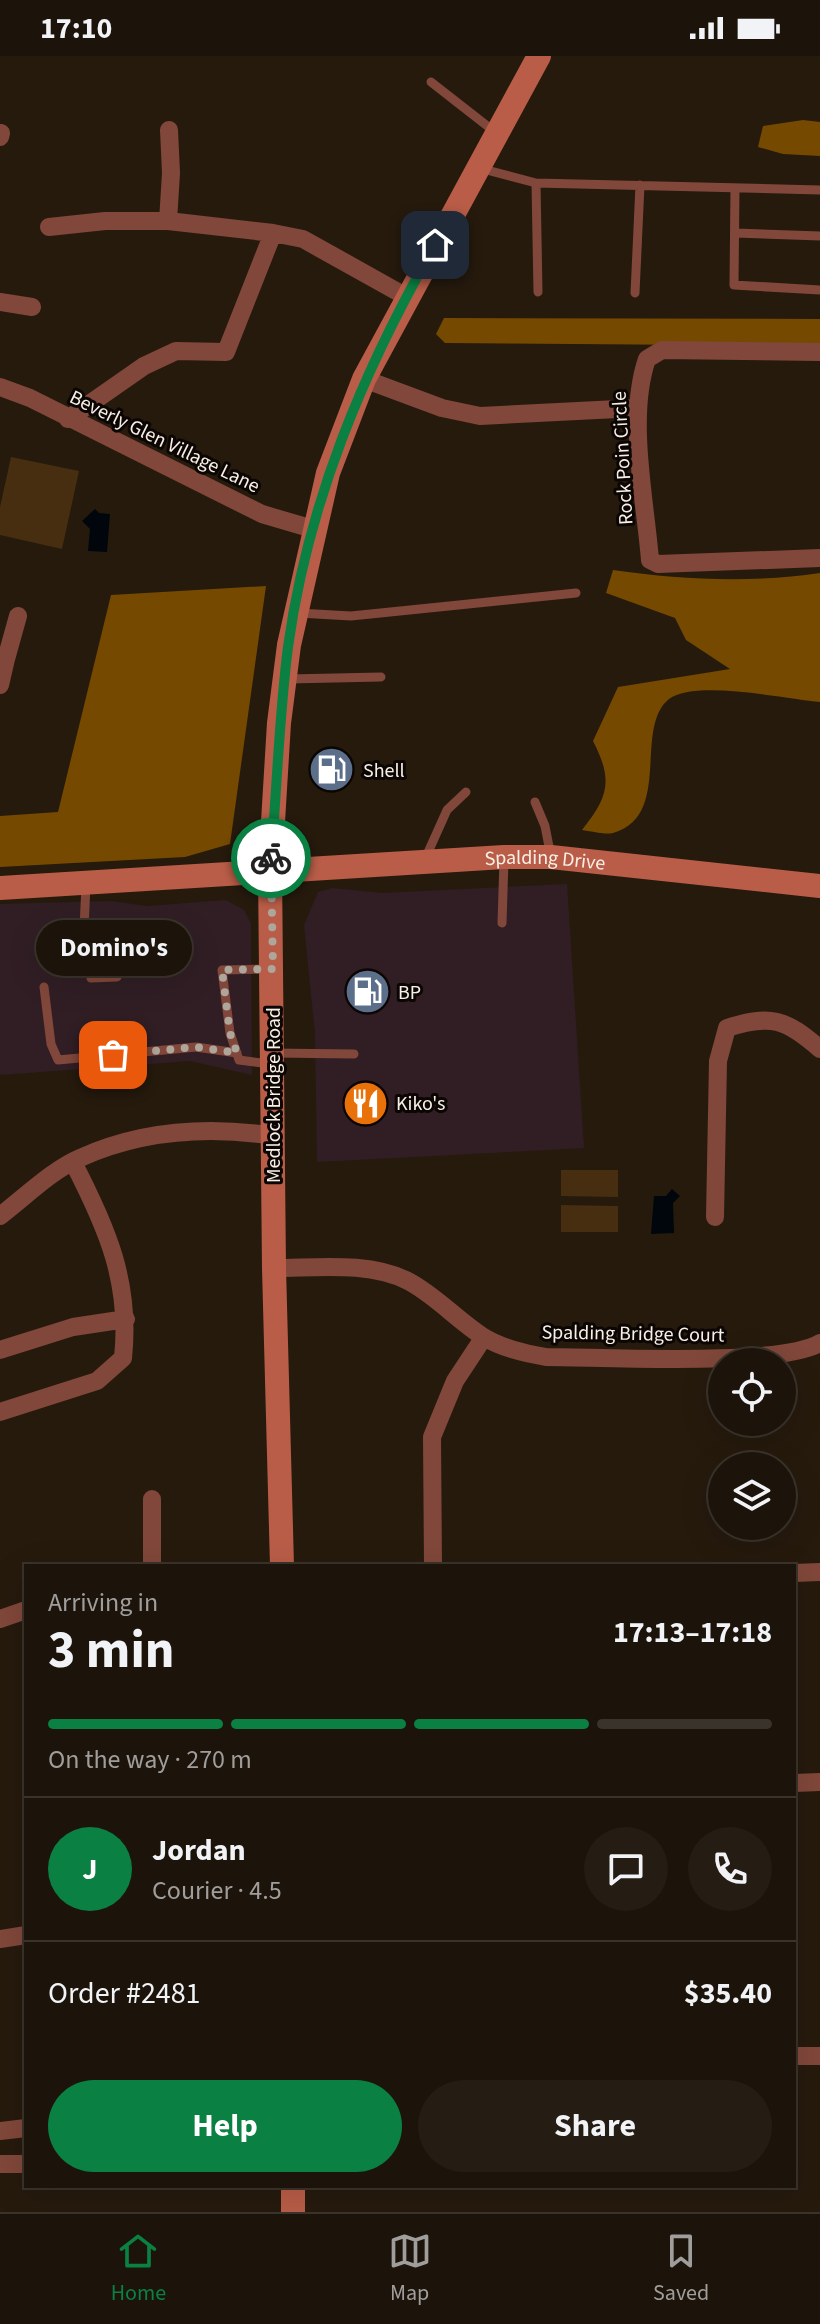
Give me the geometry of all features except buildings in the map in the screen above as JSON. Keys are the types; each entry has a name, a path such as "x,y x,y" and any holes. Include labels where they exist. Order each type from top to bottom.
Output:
{"main road":[{"name":"Medlock Bridge Road","path":"282,1564 274,1268 270,871 285,679 295,613 328,473 364,379 405,296 539,56"},
{"name":"Spalding Drive","path":"0,888 425,859 504,857 551,857 820,886"},
{"path":"293,2188 293,2212"}],"street":[{"path":"168,221 169,130"},
{"path":"49,227 105,221 168,221 273,233 303,239 405,296"},
{"path":"68,419 144,366 176,351 226,352 273,233"},
{"path":"0,302 32,307"},
{"name":"Rock Poin Circle","path":"820,352 662,350 647,359 640,379 637,408 650,560 658,564 820,558"},
{"path":"364,379 442,408 480,416 637,408"},
{"name":"Beverly Glen Village Lane","path":"0,387 262,514 313,529"},
{"path":"0,685 3,658 18,616"},
{"path":"715,1217 718,1061 727,1028 756,1018 777,1021 796,1028 820,1049"},
{"path":"0,1216 73,1162 156,1133 235,1131 274,1136"},
{"path":"0,1412 97,1381 123,1358 126,1319 120,1270 101,1217 73,1162"},
{"name":"Spalding Bridge Court","path":"274,1268 347,1268 392,1274 410,1282 484,1337 517,1351 546,1357 745,1356 805,1351 820,1343"},
{"path":"0,1350 73,1327 126,1319"},
{"path":"433,1564 432,1437 455,1381 484,1337"},
{"path":"152,1499 152,1564"},
{"path":"796,1573 820,1572"},
{"path":"0,1619 24,1611"},
{"path":"796,1783 820,1782"},
{"path":"0,1939 24,1935"},
{"path":"796,2056 820,2056"},
{"path":"0,2131 24,2128"},
{"path":"0,2164 24,2164"}],"lane":[{"path":"431,82 498,134"},
{"path":"479,168 536,183 820,190"},
{"path":"536,183 538,292"},
{"path":"635,293 640,185"},
{"path":"735,188 734,285 820,290"},
{"path":"735,233 820,236"},
{"path":"295,613 351,616 576,593"},
{"path":"285,679 381,677"},
{"path":"425,859 447,810 466,792"},
{"path":"535,802 545,826 551,857"},
{"path":"502,923 504,857"},
{"path":"86,884 84,928 91,978 117,977"},
{"path":"273,969 222,970 230,1033 239,1060 354,1054"},
{"path":"44,987 51,1044 58,1060 196,1047 237,1053"}],"shaded area":[{"path":"803,120 820,122 820,156 783,154 758,147 763,126"},
{"path":"444,318 820,319 820,346 445,343 436,334"},
{"path":"11,457 79,471 62,549 0,535 0,507"},
{"path":"95,509 99,513 110,514 107,552 88,551 90,529 82,521"},
{"path":"613,570 716,579 820,573 820,702 720,690 682,693 669,699 659,712 654,730 648,791 642,809 631,824 606,834 582,830 603,797 604,767 593,741 618,687 730,669 686,640 675,618 606,593"},
{"path":"266,586 230,844 185,857 0,867 0,816 58,812 111,595"},
{"path":"567,884 584,1148 317,1162 315,1034 304,925 318,892 332,888 382,893"},
{"path":"226,900 244,910 251,923 252,1075 190,1061 0,1075 0,904 111,901 147,906"},
{"path":"561,1170 618,1170 618,1197 561,1196"},
{"path":"672,1189 680,1196 673,1203 674,1233 651,1234 654,1196 666,1196"},
{"path":"561,1205 618,1206 618,1232 561,1232"}],"way so far":[{"path":"113,1055 196,1047 237,1053 230,1033 222,970 273,969 271,858"}],"place":[{"name":"Shell","path":"332,770"},
{"name":"BP","path":"367,992"},
{"name":"Domino's","path":"113,1055"},
{"name":"Kiko's","path":"365,1103"}],"route":[{"path":"271,858 279,723 289,645 320,501 364,379 405,296 435,245"}]}
